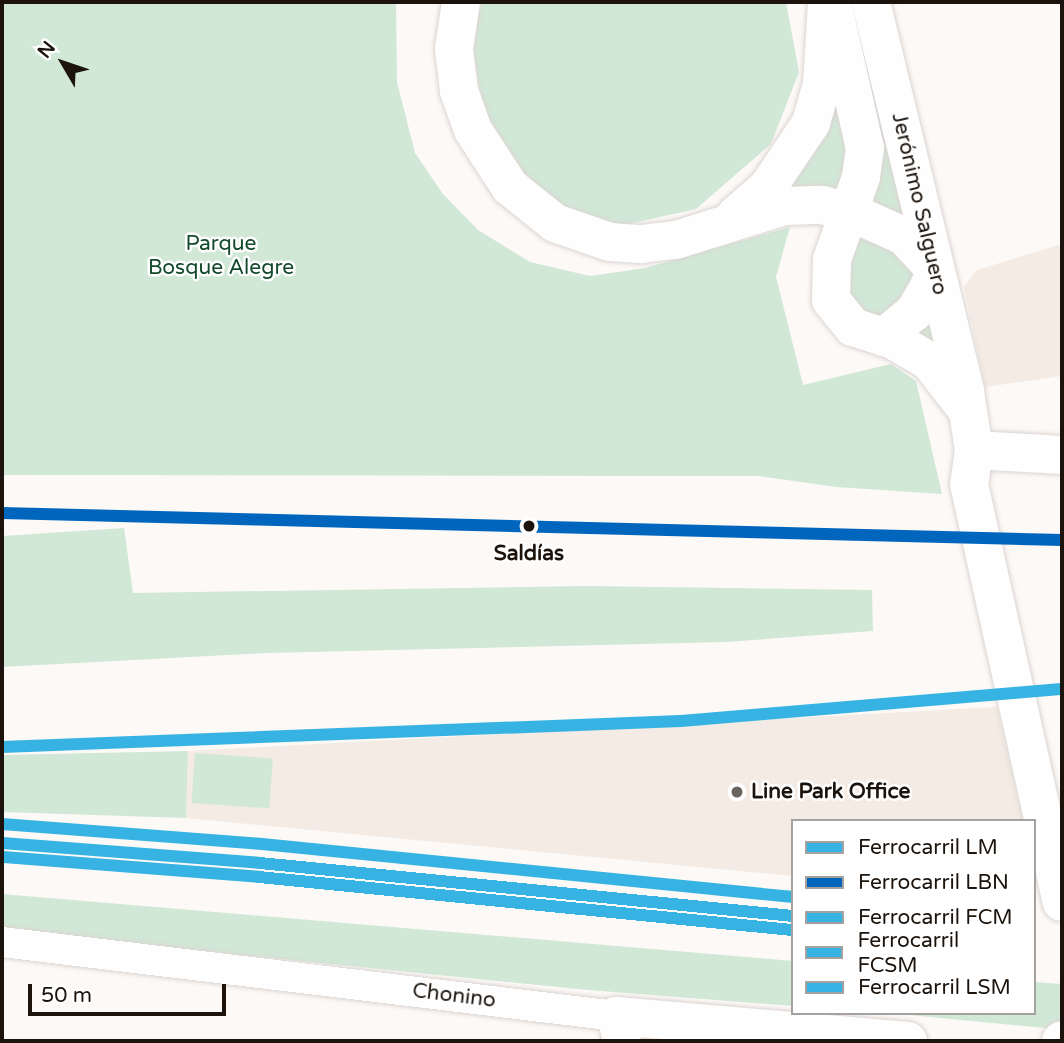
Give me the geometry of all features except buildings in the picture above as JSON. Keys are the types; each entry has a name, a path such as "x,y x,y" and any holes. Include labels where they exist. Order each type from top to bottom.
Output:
{"main road":[{"path":"461,2 454,49 464,109 488,158 522,198 570,230 610,242 668,241 784,206 822,205 850,212 904,236 933,267 931,283 914,312 884,337"},
{"path":"715,227 768,187 811,123 822,84 830,2"},
{"name":"Jerónimo Salguero","path":"830,2 865,148 850,212 832,260 831,300 852,327 884,337 929,361 965,407"},
{"name":"Jerónimo Salguero","path":"871,2 965,392 965,407 974,450 988,479 1062,812"},
{"path":"974,450 1062,455"},
{"name":"Jerónimo Salguero","path":"974,450 969,484 971,498 1062,902"},
{"name":"Chonino","path":"619,1028 908,1041"}],"street":[{"name":"Chonino","path":"2,943 619,1028"}],"shaded area":[{"path":"1062,244 1062,376 985,387 964,287 977,270"},
{"path":"997,707 1023,819 791,819 791,876 186,818 188,751"}],"green space":[{"name":"Parque Bosque Alegre","path":"2,2 396,2 397,82 415,153 443,194 478,230 530,262 590,276 645,268 790,227 776,277 803,385 891,364 916,381 942,494 836,487 759,476 2,475"},
{"path":"482,2 786,2 799,72 771,144 696,209 615,227 552,210 486,128 470,32"},
{"path":"827,2 871,2 965,392 843,318 850,212 737,214 779,173"},
{"path":"124,528 133,593 585,586 872,590 873,631 726,642 267,653 2,667 2,536"},
{"path":"188,751 186,818 2,812 2,755"},
{"path":"195,753 273,758 269,808 192,803"},
{"path":"2,894 791,961 791,1006 588,990 2,931"},
{"path":"1036,982 1062,984 1062,1024 1056,1029 909,1015 1036,1015"}],"rail line":[{"name":"LBN","path":"2,513 1062,540"},
{"name":"LM","path":"2,747 681,721 1062,689"},
{"name":"FCM","path":"2,824 262,844 791,897"},
{"name":"FCSM","path":"2,843 260,863 791,916"},
{"name":"LSM","path":"2,857 259,877 791,930"}],"place":[{"name":"Saldías","path":"529,526"},
{"name":"Line Park Office","path":"737,792"}]}
